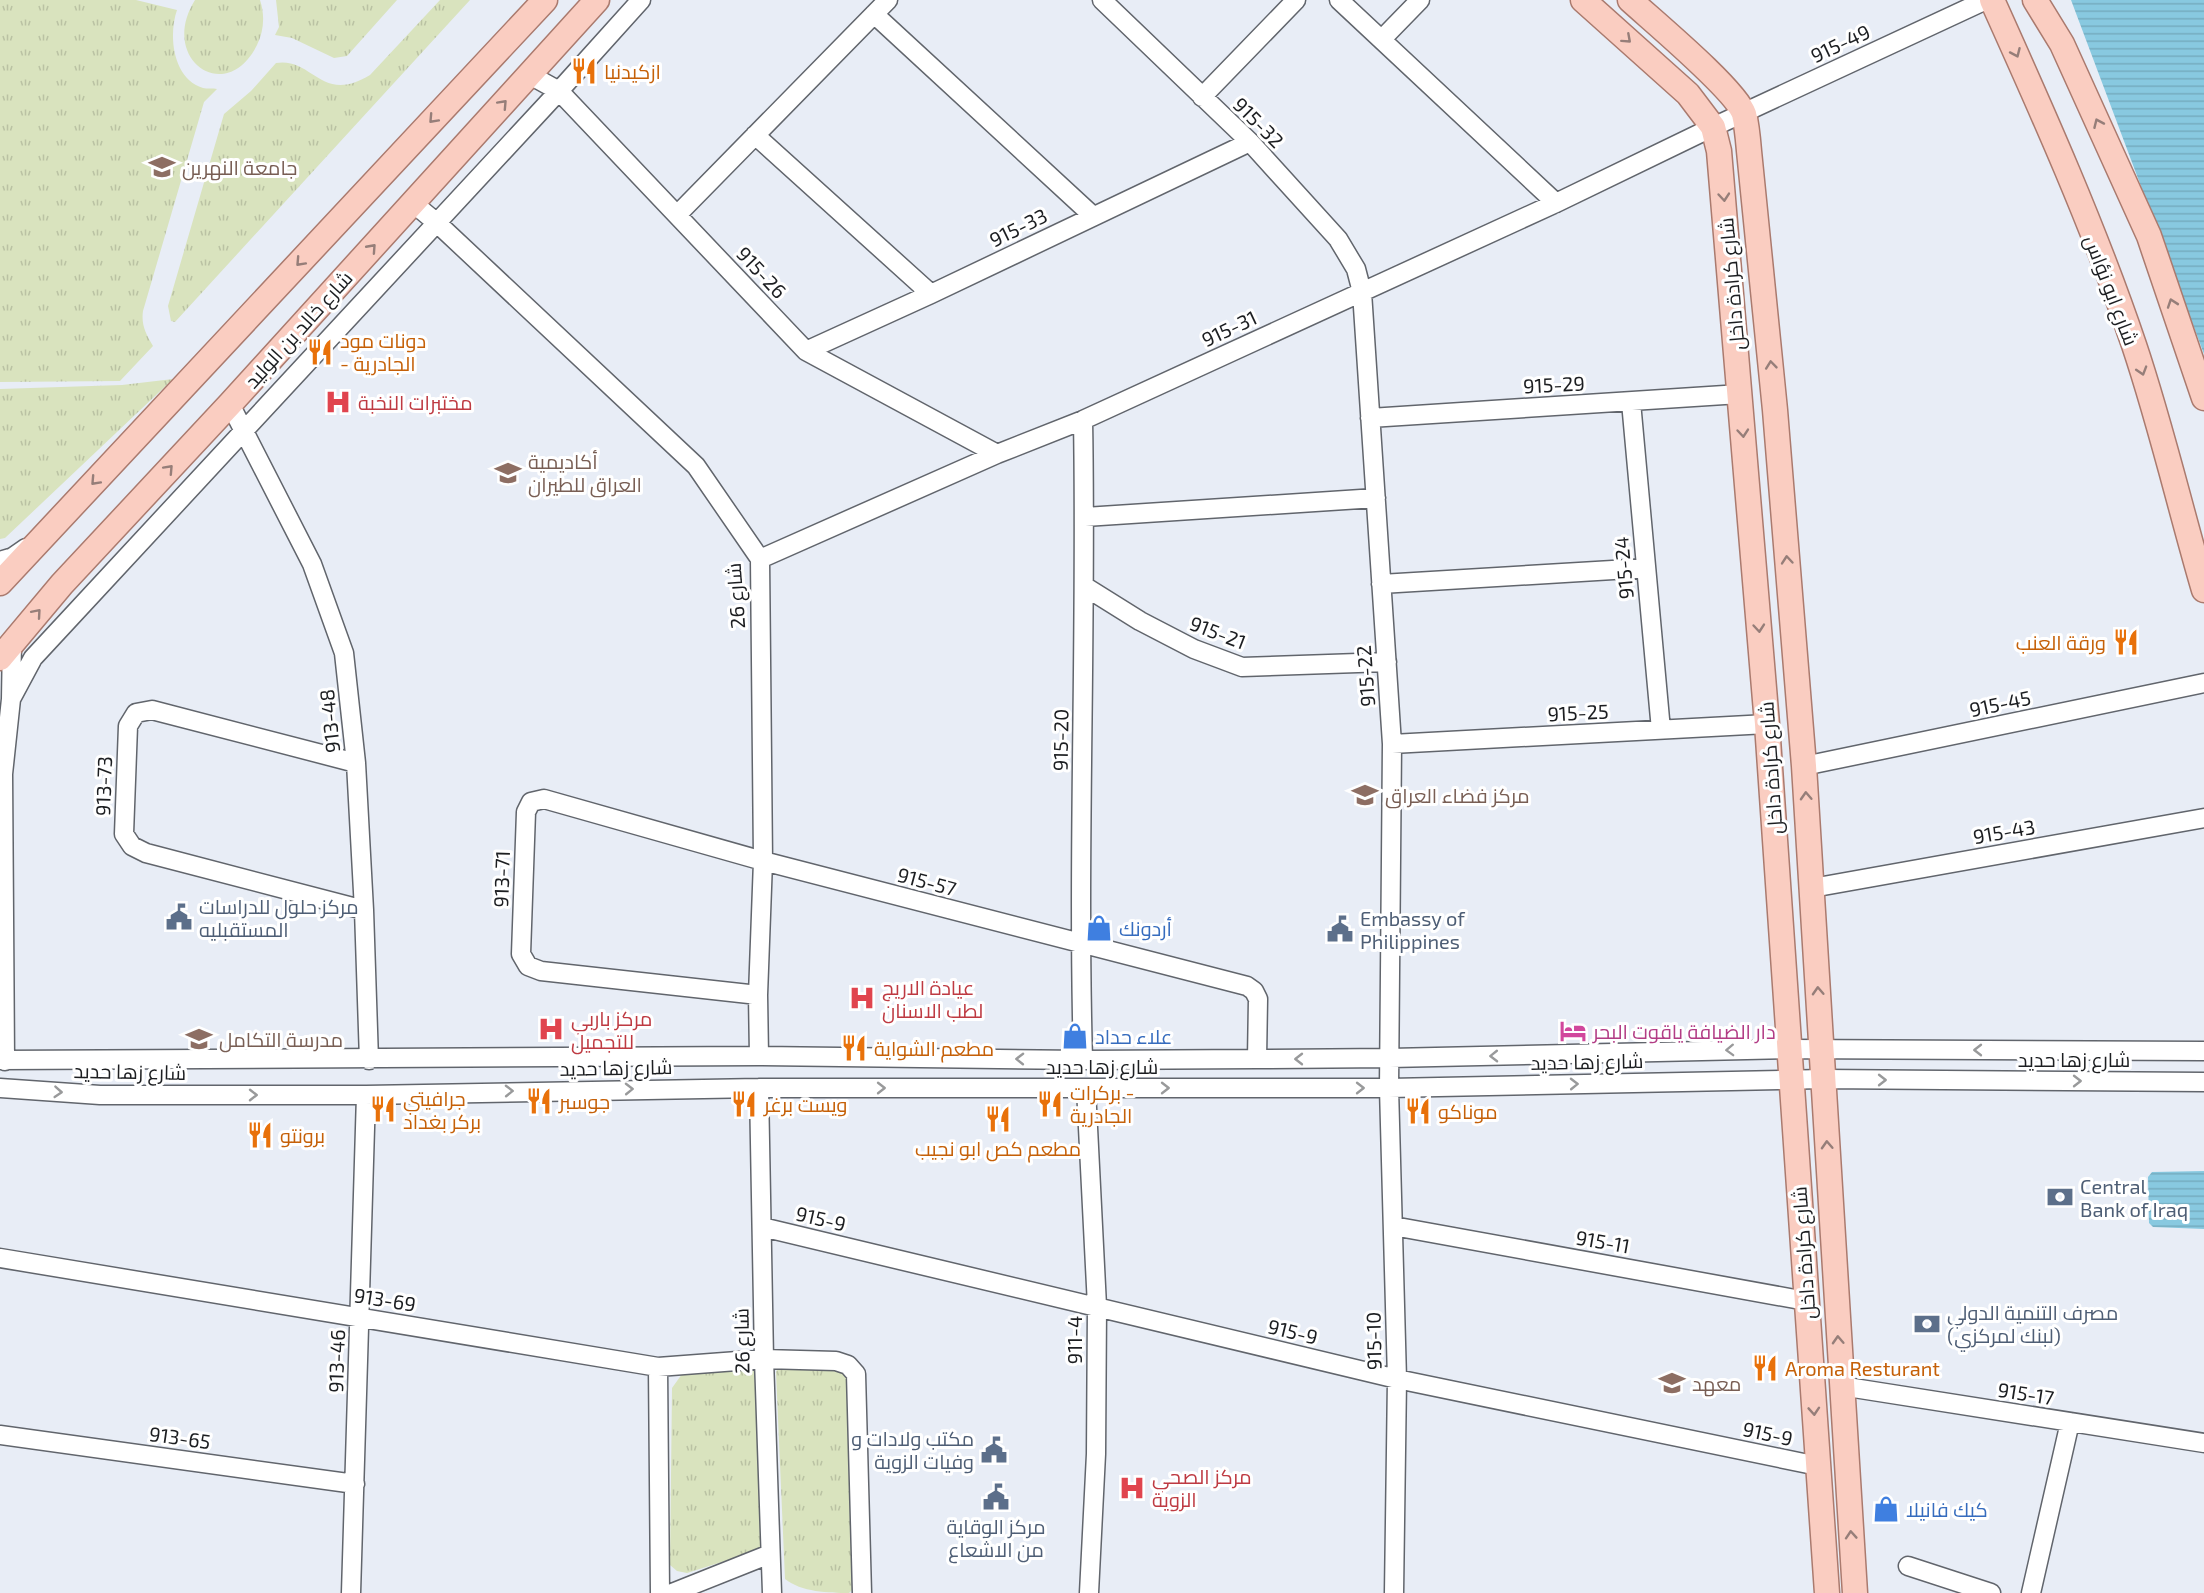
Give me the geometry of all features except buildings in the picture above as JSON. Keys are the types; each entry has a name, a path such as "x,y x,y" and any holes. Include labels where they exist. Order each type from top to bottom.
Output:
{"main road":[{"path":"0,584 545,0"},
{"name":"شارع خالد بن الوليد","path":"6,650 62,584 230,404 597,0"},
{"name":"شارع كرادة داخل","path":"1583,0 1688,94 1713,127 1719,151 1767,724 1827,1593"},
{"name":"شارع كرادة داخل","path":"1630,0 1723,87 1743,113 1749,151 1775,410 1804,766 1855,1593"},
{"name":"شارع ابو نؤاس","path":"1992,0 2065,166 2134,344 2161,431 2204,590"},
{"path":"2035,0 2062,44 2149,236 2204,398"},
{"path":"1817,1458 1845,1448"}],"street":[{"path":"11,699 33,658 560,91 641,0"},
{"path":"677,215 888,0"},
{"name":"915-32","path":"1102,0 1250,142 1338,239 1356,269 1362,292"},
{"path":"1202,98 1296,0"},
{"path":"1339,0 1556,203"},
{"path":"1382,39 1420,0"},
{"name":"915-49","path":"1713,127 1986,0"},
{"path":"874,14 1093,216"},
{"name":"915-26","path":"530,75 560,91 806,351 997,454"},
{"name":"915-31","path":"760,559 997,454 1083,420 1556,203 1713,127"},
{"path":"755,135 931,294"},
{"name":"915-33","path":"806,351 1250,142"},
{"name":"شارع 26","path":"413,203 696,466 760,559 763,861 758,995 759,1056"},
{"name":"915-22","path":"1362,292 1392,744 1389,1088"},
{"name":"915-29","path":"1370,418 1740,394"},
{"name":"915-24","path":"1630,402 1661,730"},
{"name":"913-48","path":"230,404 312,564 344,653 356,763 369,1060"},
{"name":"915-20","path":"1083,420 1085,517 1080,944 1083,1060"},
{"path":"1085,517 1376,498"},
{"path":"0,561 14,557 56,524"},
{"path":"1381,584 1646,568"},
{"name":"915-21","path":"1084,586 1140,621 1194,649 1242,667 1387,662"},
{"path":"2,1060 2,774 11,699 6,650"},
{"name":"915-45","path":"1804,766 2204,683"},
{"name":"913-73","path":"356,763 152,710 136,713 128,726 124,834 132,846 146,853 364,910"},
{"name":"915-25","path":"1392,744 1767,724"},
{"name":"913-71","path":"758,995 541,971 528,966 521,954 526,812 531,801 544,799 763,861"},
{"name":"915-43","path":"1812,888 2204,818"},
{"name":"915-57","path":"763,861 1246,986 1254,991 1258,999 1257,1059"},
{"name":"شارع زها حديد","path":"2,1060 369,1060 759,1056 1083,1060 1390,1058 1789,1049 2204,1050"},
{"name":"شارع زها حديد","path":"0,1088 100,1095 366,1095 759,1088 1389,1088 1823,1079 2204,1082"},
{"name":"شارع 26","path":"759,1088 764,1359 772,1593"},
{"name":"911-4","path":"1086,1088 1097,1306 1096,1454 1089,1593"},
{"name":"915-10","path":"1389,1088 1397,1379 1394,1593"},
{"name":"913-46","path":"351,1593 366,1095"},
{"name":"915-9","path":"762,1227 1397,1379 1817,1458"},
{"name":"915-11","path":"1393,1227 1806,1301"},
{"name":"913-69","path":"0,1258 658,1367 764,1359 836,1361 848,1365 856,1374 862,1593"},
{"path":"658,1367 660,1593"},
{"name":"915-17","path":"1841,1386 2204,1443"},
{"path":"2031,1593 2070,1422"},
{"name":"913-65","path":"0,1435 355,1484"},
{"path":"672,1593 770,1554"},
{"path":"1908,1566 1991,1593"}],"green space":[{"path":"0,0 136,0 177,10 174,20 173,44 179,66 193,83 203,88 217,89 204,102 143,311 145,329 153,346 120,381 0,382"},
{"path":"195,0 260,0 263,11 261,34 257,45 244,63 229,72 214,74 201,68 190,57 185,41 186,21"},
{"path":"276,0 397,0 347,56 334,58 292,38 275,35 279,27"},
{"path":"440,0 470,0 175,322 171,321 168,306 224,114 251,91 276,63 289,63 328,83 340,85 353,83 370,75"},
{"path":"173,379 5,538 0,539 0,389 122,385"},
{"path":"779,1366 836,1366 845,1371 849,1380 854,1581 849,1593 807,1589 785,1579 776,1372"},
{"path":"757,1370 763,1549 687,1573 677,1571 670,1565 672,1388 682,1374"}],"water":[{"path":"2071,0 2204,0 2204,354"},
{"path":"2204,1171 2204,1229 2153,1227 2149,1223 2148,1177 2152,1172"}],"place":[{"name":"ازكيدنيا","path":"584,71"},
{"name":"جامعة النهرين","path":"162,167"},
{"name":"دونات مود - الجادرية","path":"320,352"},
{"name":"مختبرات النخبة","path":"338,402"},
{"name":"أكاديمية العراق للطيران","path":"508,473"},
{"name":"ورقة العنب","path":"2126,642"},
{"name":"مركز فضاء العراق","path":"1365,795"},
{"name":"مركز حلول للدراسات المستقبليه","path":"179,917"},
{"name":"أردونك","path":"1099,928"},
{"name":"Embassy of Philippines","path":"1340,929"},
{"name":"عيادة الاريج لطب الاسنان","path":"862,998"},
{"name":"مركز باربي للتجميل","path":"551,1029"},
{"name":"دار الضيافة ياقوت البحر","path":"1573,1031"},
{"name":"علاء حداد","path":"1075,1036"},
{"name":"مدرسة التكامل","path":"199,1039"},
{"name":"مطعم الشواية","path":"854,1048"},
{"name":"جوسبر","path":"539,1101"},
{"name":"ويست برغر","path":"744,1104"},
{"name":"بركرات - الجادرية","path":"1050,1104"},
{"name":"جرافيتي بركر بغداد","path":"383,1109"},
{"name":"موناكو","path":"1418,1111"},
{"name":"مطعم كص ابو نجيب","path":"998,1119"},
{"name":"برونتو","path":"260,1135"},
{"name":"Central Bank of Iraq","path":"2060,1197"},
{"name":"مصرف التنمية الدولي (لبنك لمركزي)","path":"1927,1324"},
{"name":"Aroma Resturant","path":"1765,1368"},
{"name":"معهد","path":"1672,1383"},
{"name":"مكتب ولادات و وفيات الزوية","path":"994,1450"},
{"name":"مركز الصحي الزوية","path":"1132,1488"},
{"name":"مركز الوقاية من الاشعاع","path":"996,1497"},
{"name":"كيك فانيلا","path":"1886,1509"}]}
